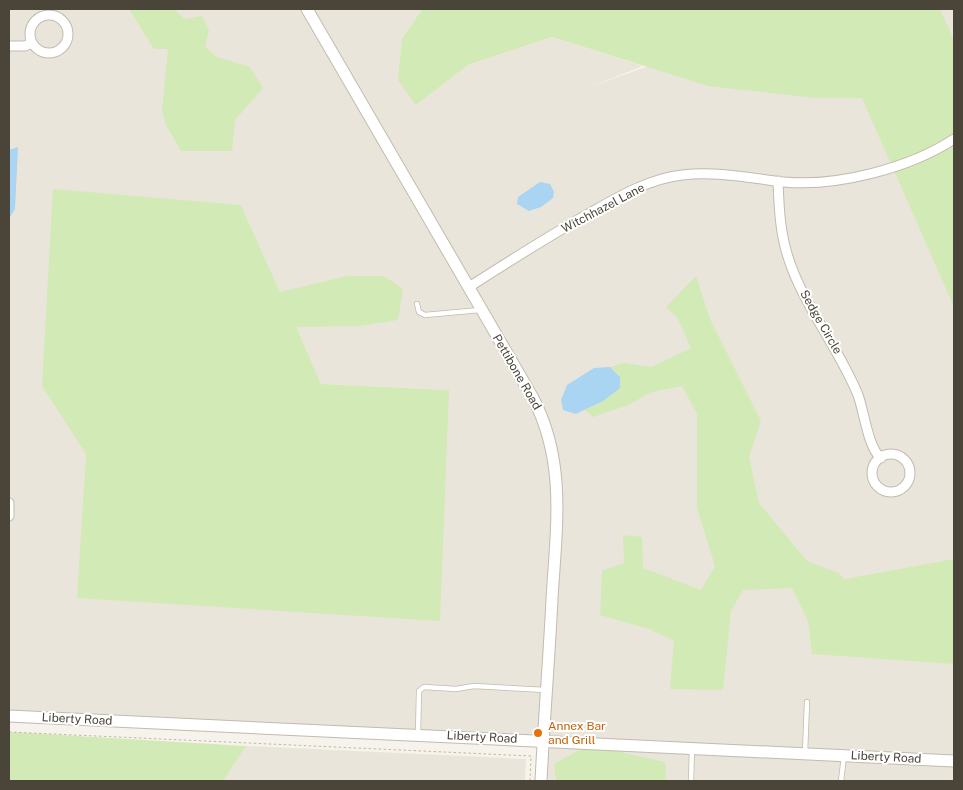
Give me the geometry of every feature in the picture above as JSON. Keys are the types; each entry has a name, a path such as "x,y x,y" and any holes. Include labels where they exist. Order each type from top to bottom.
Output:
{"street":[{"name":"Pettibone Road","path":"307,9 542,415 554,453 557,471 556,525 541,781"},
{"path":"48,14 60,18 64,22 68,35 63,46 58,50 46,53 35,48 32,43 30,30 36,19 48,14"},
{"path":"9,46 25,46 32,43"},
{"name":"Witchhazel Lane","path":"469,287 568,225 641,185 681,175 717,173 778,181 824,181 859,176 894,167 943,146 954,139"},
{"name":"Sedge Circle","path":"778,181 779,212 789,260 806,298 845,367 860,403 873,449 880,458"},
{"path":"894,454 906,462 910,470 909,478 904,487 889,492 879,488 874,482 872,473 875,463 880,458 894,454"},
{"path":"9,503 9,516"},
{"name":"Liberty Road","path":"9,716 692,747 954,761"}],"lane":[{"path":"417,304 419,312 425,315 481,310"},
{"path":"418,734 420,691 424,687 456,689 474,686 547,690"},
{"path":"805,753 807,702"},
{"path":"691,781 692,747"},
{"path":"841,781 844,755"}],"path":[{"path":"9,732 531,756 530,781"}],"shaded area":[{"path":"9,9 422,9 402,39 416,105 468,65 552,37 643,66 587,88 807,9 954,9 954,781 541,781 543,740 69,719 69,713 9,711","holes":["241,205 321,384 449,390 78,598 86,454"]},
{"path":"246,746 526,759 525,781 223,781"}],"green space":[{"path":"129,9 173,9 185,19 202,16 209,30 205,47 217,57 250,67 263,88 235,120 232,151 181,151 166,125 162,111 168,49 154,49"},
{"path":"422,9 940,9 954,40 954,307 862,98 816,98 708,86 552,37 468,65 416,105 398,80 402,39"},
{"path":"53,189 241,205 280,292 347,276 384,276 403,289 398,320 358,326 296,327 321,384 449,390 440,621 77,598 86,454 42,386"},
{"path":"696,276 710,319 761,421 749,457 759,503 807,561 838,573 845,579 954,559 954,664 812,654 808,621 792,588 743,590 731,611 723,690 670,689 674,641 649,629 600,615 602,571 624,563 623,535 642,537 643,568 701,590 715,566 697,508 697,414 682,386 652,392 628,405 593,417 585,410 603,401 620,377 610,367 624,363 652,367 691,348 677,317 666,307"},
{"path":"9,732 246,746 223,781 9,781"},
{"path":"602,748 665,762 666,781 556,781 554,764 579,750"}],"water":[{"path":"18,147 15,209 9,219 9,150"},
{"path":"540,182 550,184 554,192 553,198 541,207 529,211 517,204 518,197"},
{"path":"610,367 620,377 620,388 603,401 576,414 563,410 561,400 567,385 594,368"}],"place":[{"name":"Annex Bar and Grill","path":"538,733"}]}
